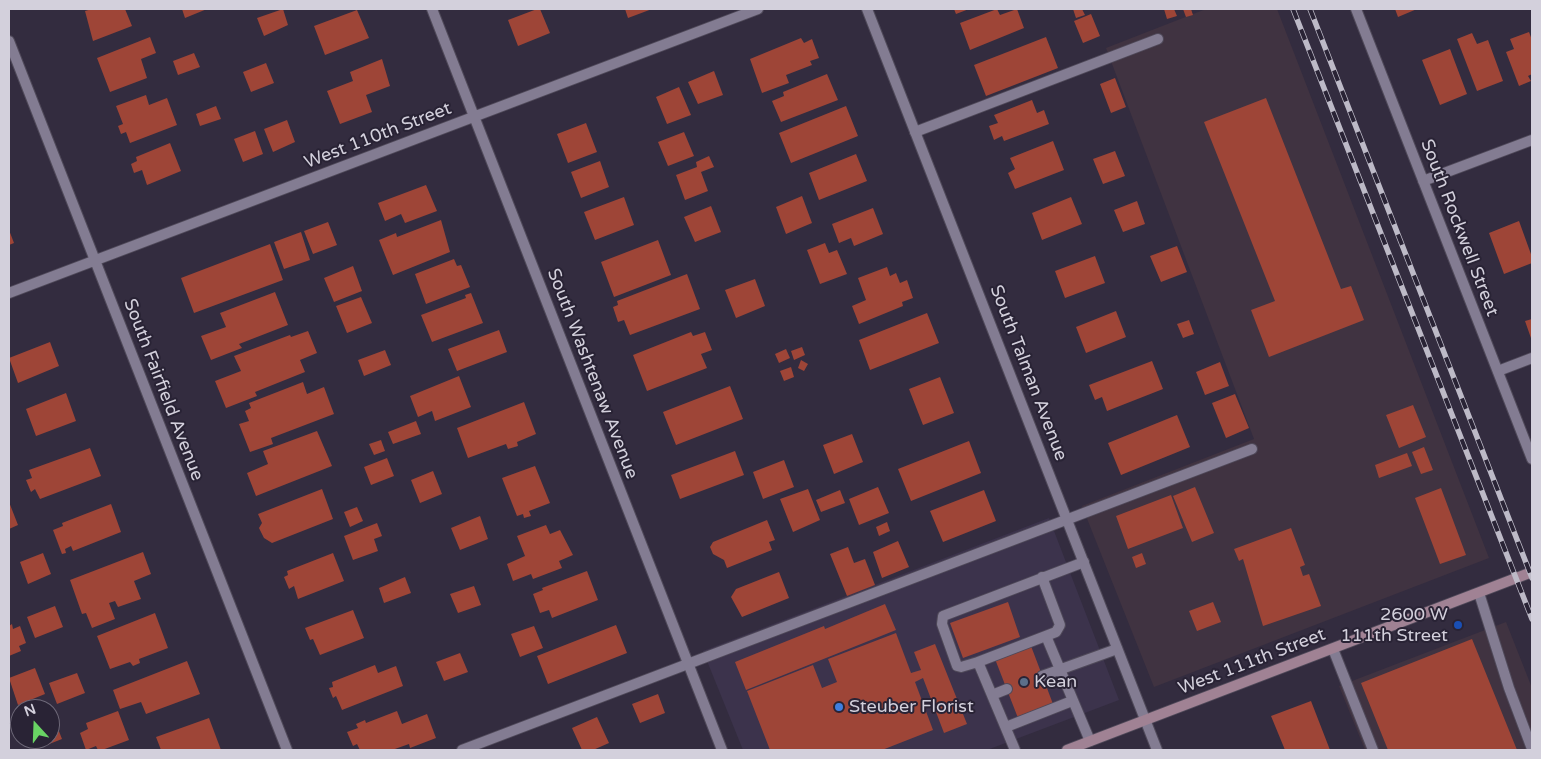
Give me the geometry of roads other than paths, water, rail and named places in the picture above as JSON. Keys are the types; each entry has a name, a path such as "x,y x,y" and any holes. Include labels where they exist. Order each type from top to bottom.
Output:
{"main road":[{"name":"West 111th Street","path":"1066,750 1532,572"}],"street":[{"name":"South Washtenaw Avenue","path":"432,9 722,750"},
{"name":"West 110th Street","path":"9,293 758,9"},
{"name":"South Talman Avenue","path":"867,9 1157,750"},
{"name":"South Rockwell Street","path":"1356,9 1532,459"},
{"path":"915,132 1158,39"},
{"name":"South Fairfield Avenue","path":"9,41 287,750"},
{"path":"1424,181 1532,140"},
{"path":"1498,371 1532,358"},
{"path":"462,750 1252,449"},
{"path":"1042,577 1060,625 1056,632 978,662 961,667 956,666 942,624 943,616 1042,577 1084,562"},
{"path":"1479,593 1509,688 1532,749"},
{"path":"1046,636 1090,741"},
{"path":"1333,648 1373,750"},
{"path":"1042,676 1117,649"},
{"path":"978,662 1014,750"},
{"path":"992,695 1007,689"},
{"path":"1006,727 1072,701"}],"railway":[{"path":"1293,9 1532,619"},
{"path":"1310,9 1532,578"}],"place":[{"name":"2600 W 111th Street","path":"1458,625"},
{"name":"Kean","path":"1024,682"},
{"name":"Steuber Florist","path":"839,707"}]}
